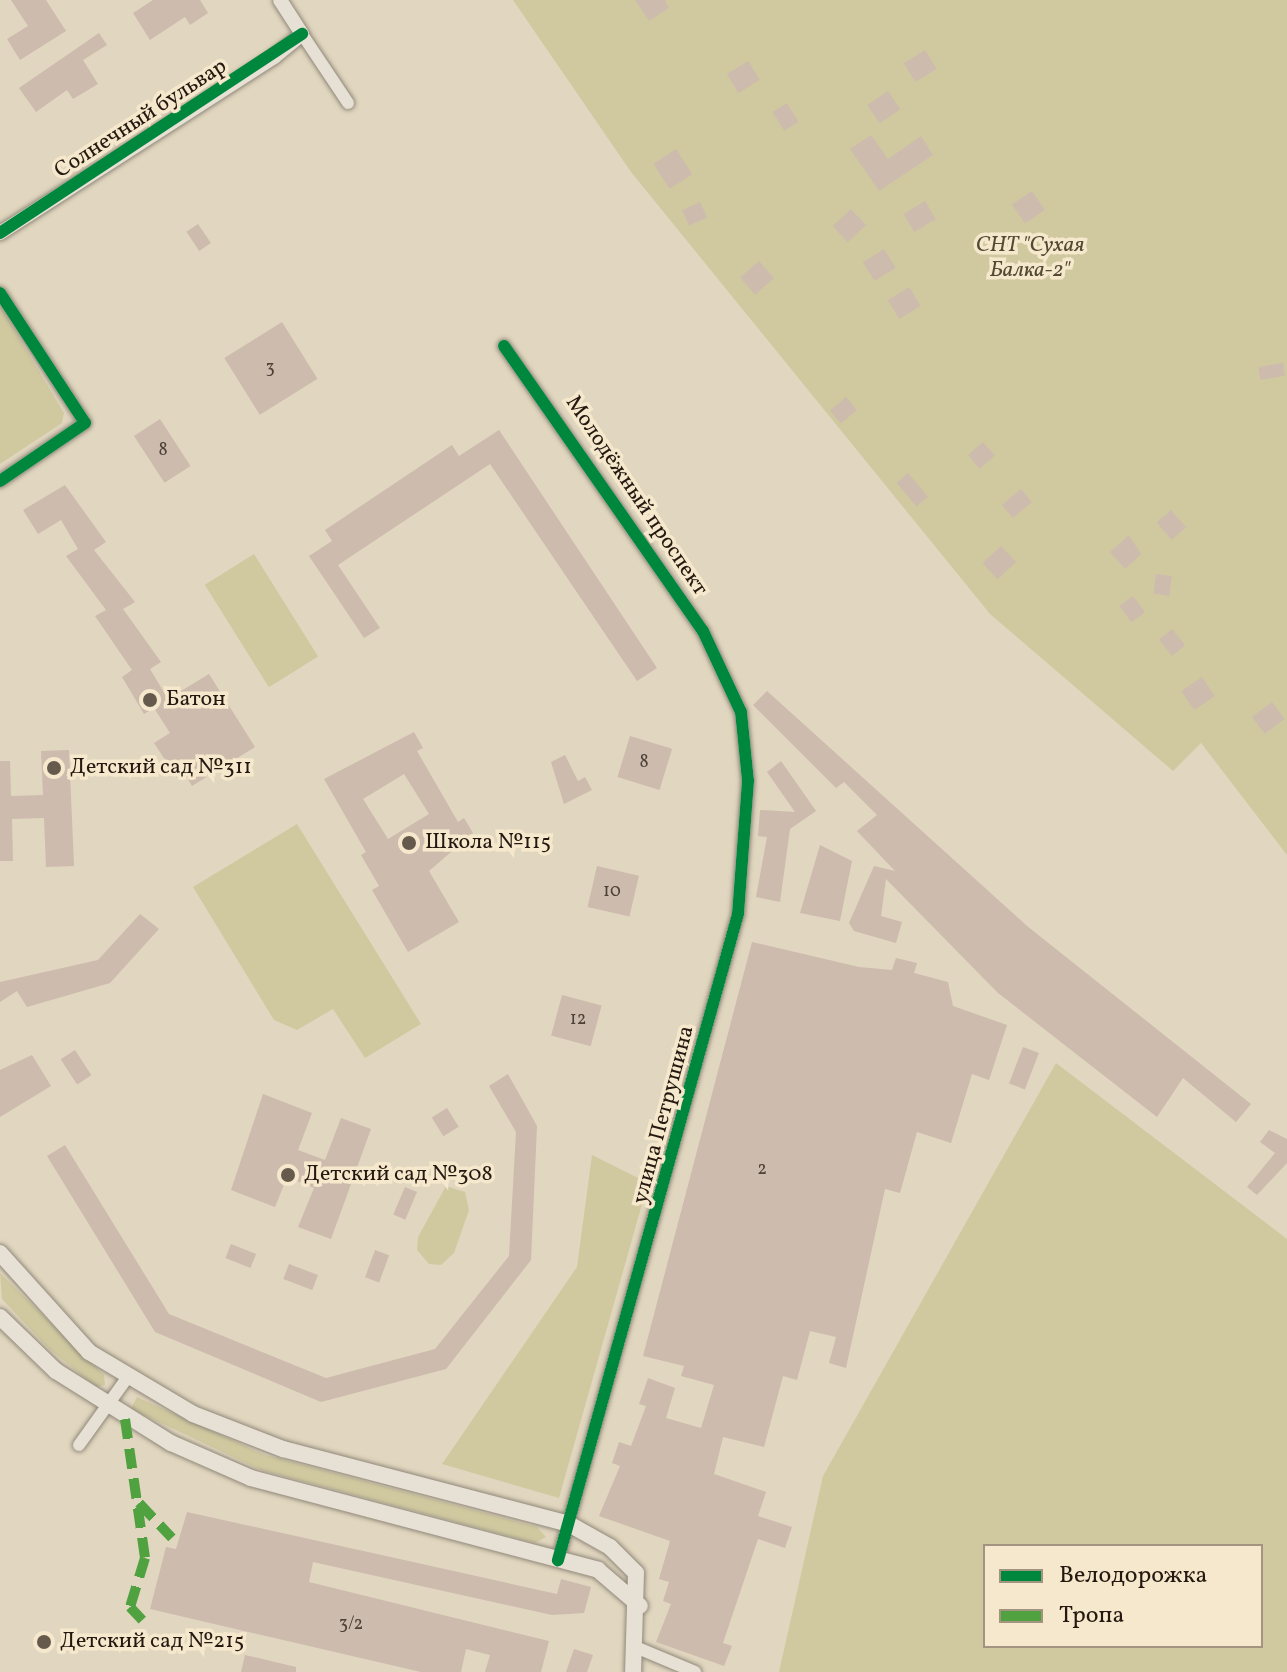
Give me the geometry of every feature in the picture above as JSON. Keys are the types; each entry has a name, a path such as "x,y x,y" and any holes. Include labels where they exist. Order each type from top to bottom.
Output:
{"main road":[{"path":"0,1253 40,1305 127,1378 283,1449 569,1524 623,1558 636,1573 640,1606 638,1648 633,1672"},
{"path":"0,1317 104,1405 251,1478 608,1576 640,1606"}],"street":[{"path":"280,0 348,103"},
{"name":"Солнечный бульвар","path":"0,233 302,34"},
{"path":"0,293 85,423 0,481"},
{"name":"Молодёжный проспект","path":"504,346 549,403 727,675"},
{"name":"улица Петрушина","path":"558,1560 738,914 748,781 741,712 727,675"},
{"path":"79,1445 104,1405 127,1378"},
{"path":"638,1648 695,1672"}],"green space":[{"name":"СНТ \"Сухая Балка-2\"","path":"513,0 1287,0 1287,855 1201,743 1173,771 990,614 631,172"},
{"path":"0,306 64,413 62,423 0,464"},
{"path":"254,554 318,657 269,687 205,585"},
{"path":"297,824 421,1024 365,1058 333,1009 297,1030 274,1020 193,887"},
{"path":"1056,1063 1287,1239 1287,1672 779,1672 823,1476"},
{"path":"592,1155 648,1183 559,1498 442,1464 577,1267"},
{"path":"446,1186 465,1192 469,1210 454,1253 441,1265 429,1264 417,1250 418,1237"},
{"path":"0,1273 104,1375 105,1385 96,1387 48,1348 2,1299"},
{"path":"137,1397 265,1455 537,1527 546,1537 535,1543 261,1470 131,1409"}],"building":[{"path":"11,0 46,0 66,31 20,60 7,39 28,26"},
{"path":"153,0 200,0 208,13 190,25 185,17 150,40 133,13"},
{"path":"635,0 665,0 669,8 649,21"},
{"path":"99,33 107,45 83,60 98,84 73,99 67,90 36,112 19,88"},
{"path":"925,50 937,69 915,82 904,63"},
{"path":"748,61 760,80 738,93 727,74"},
{"path":"888,91 900,109 880,123 867,105"},
{"path":"787,103 799,122 784,131 773,112"},
{"path":"871,135 888,159 921,136 933,155 879,191 850,149"},
{"path":"676,149 692,174 670,189 653,164"},
{"path":"1032,191 1045,210 1025,223 1012,204"},
{"path":"925,201 936,219 914,232 904,214"},
{"path":"700,202 707,217 689,226 682,210"},
{"path":"851,209 866,225 848,242 833,226"},
{"path":"198,224 211,243 199,251 186,232"},
{"path":"884,249 896,268 874,281 863,262"},
{"path":"759,261 774,278 755,295 740,277"},
{"path":"909,287 921,306 899,319 888,300"},
{"path":"282,322 318,379 260,415 224,358"},
{"path":"1283,363 1285,376 1260,380 1258,367"},
{"path":"846,397 857,410 841,424 830,410"},
{"path":"160,419 190,466 165,483 134,436"},
{"path":"499,430 657,668 637,681 490,464 338,565 380,628 364,638 309,556 332,541 325,530 452,445 459,456"},
{"path":"983,442 995,456 980,469 968,455"},
{"path":"908,473 928,497 916,506 897,483"},
{"path":"65,485 106,542 94,550 135,602 123,609 161,662 150,669 168,699 209,674 255,747 192,786 184,773 177,778 154,743 170,733 154,708 144,714 122,677 132,670 95,616 106,610 66,556 78,549 61,520 38,534 23,510"},
{"path":"1021,489 1032,502 1013,518 1002,505"},
{"path":"1171,510 1186,527 1172,540 1157,522"},
{"path":"1129,535 1141,554 1125,569 1110,552"},
{"path":"1001,546 1016,562 998,579 983,563"},
{"path":"1156,574 1172,576 1169,596 1154,594"},
{"path":"1133,596 1145,612 1131,622 1119,606"},
{"path":"1172,629 1185,645 1172,656 1159,640"},
{"path":"1202,677 1215,696 1194,710 1181,691"},
{"path":"767,691 1027,926 1251,1104 1236,1122 1183,1078 1157,1117 998,993 886,879 881,916 902,922 896,943 854,931 849,923 874,866 895,871 857,831 877,815 844,782 836,788 753,705"},
{"path":"1272,702 1285,719 1265,734 1252,717"},
{"name":"Школа №115","path":"414,732 423,748 417,751 458,822 464,818 473,833 429,871 459,922 408,952 372,890 379,886 361,855 366,852 324,779","holes":["404,774 429,814 388,839 363,799"]},
{"path":"630,736 672,749 660,790 617,777"},
{"path":"69,750 74,866 46,867 44,818 12,819 13,861 0,861 0,761 10,761 11,796 43,795 41,751"},
{"path":"565,755 578,781 585,777 592,790 564,804 551,762"},
{"path":"781,761 816,811 790,829 780,902 756,897 767,837 758,836 760,810 795,812 767,772"},
{"path":"820,845 852,861 840,921 800,913"},
{"path":"597,866 639,876 629,917 588,907"},
{"path":"140,914 159,929 110,983 27,1007 17,991 0,1002 0,982 98,960"},
{"path":"752,942 859,967 892,970 896,958 917,963 914,973 948,982 953,1006 1007,1025 989,1080 972,1074 951,1143 917,1132 900,1193 885,1189 846,1368 829,1363 836,1337 810,1331 797,1380 783,1376 764,1447 723,1437 714,1474 766,1492 758,1516 792,1527 785,1548 758,1539 723,1643 732,1646 724,1666 656,1642 671,1604 663,1601 669,1582 659,1579 670,1541 599,1516 620,1466 612,1463 619,1442 631,1446 646,1406 639,1404 648,1378 675,1388 666,1418 701,1428 714,1385 681,1376 684,1366 643,1356"},
{"path":"562,995 602,1006 591,1046 551,1036"},
{"path":"1023,1047 1039,1053 1025,1090 1009,1083"},
{"path":"75,1050 91,1075 77,1084 61,1059"},
{"path":"32,1055 51,1086 0,1117 0,1070"},
{"path":"508,1074 537,1126 531,1260 446,1369 321,1402 155,1332 47,1156 65,1145 169,1314 326,1378 435,1349 509,1256 516,1132 489,1086"},
{"path":"263,1094 312,1113 298,1150 325,1160 341,1118 371,1129 331,1239 298,1227 314,1188 287,1177 275,1207 231,1190"},
{"path":"447,1108 459,1127 443,1136 432,1118"},
{"path":"1269,1130 1287,1139 1287,1163 1257,1195 1247,1187 1275,1153 1260,1142"},
{"path":"405,1187 417,1192 405,1220 393,1215"},
{"path":"231,1244 256,1254 250,1268 225,1258"},
{"path":"375,1250 389,1255 379,1282 365,1277"},
{"path":"289,1264 318,1275 312,1290 283,1279"},
{"path":"187,1512 557,1594 561,1579 591,1587 584,1613 552,1615 313,1562 309,1582 549,1641 541,1672 485,1672 490,1655 466,1649 461,1672 421,1672 150,1609 166,1547 176,1549"},
{"path":"574,1649 593,1655 587,1672 566,1672"},
{"path":"245,1655 296,1667 296,1672 241,1672"}],"marked path":[{"path":"125,1419 145,1558 130,1607 142,1620"},
{"path":"139,1503 172,1538"}],"cycle path":[{"path":"0,233 302,34"},
{"path":"0,293 85,423 0,481"},
{"path":"504,346 703,631 741,712 748,781 738,914 558,1560"}],"place":[{"name":"Батон","path":"150,700"},
{"name":"Детский сад №311","path":"54,768"},
{"name":"Школа №115","path":"409,843"},
{"name":"Детский сад №308","path":"288,1175"},
{"name":"Детский сад №215","path":"44,1642"}]}
